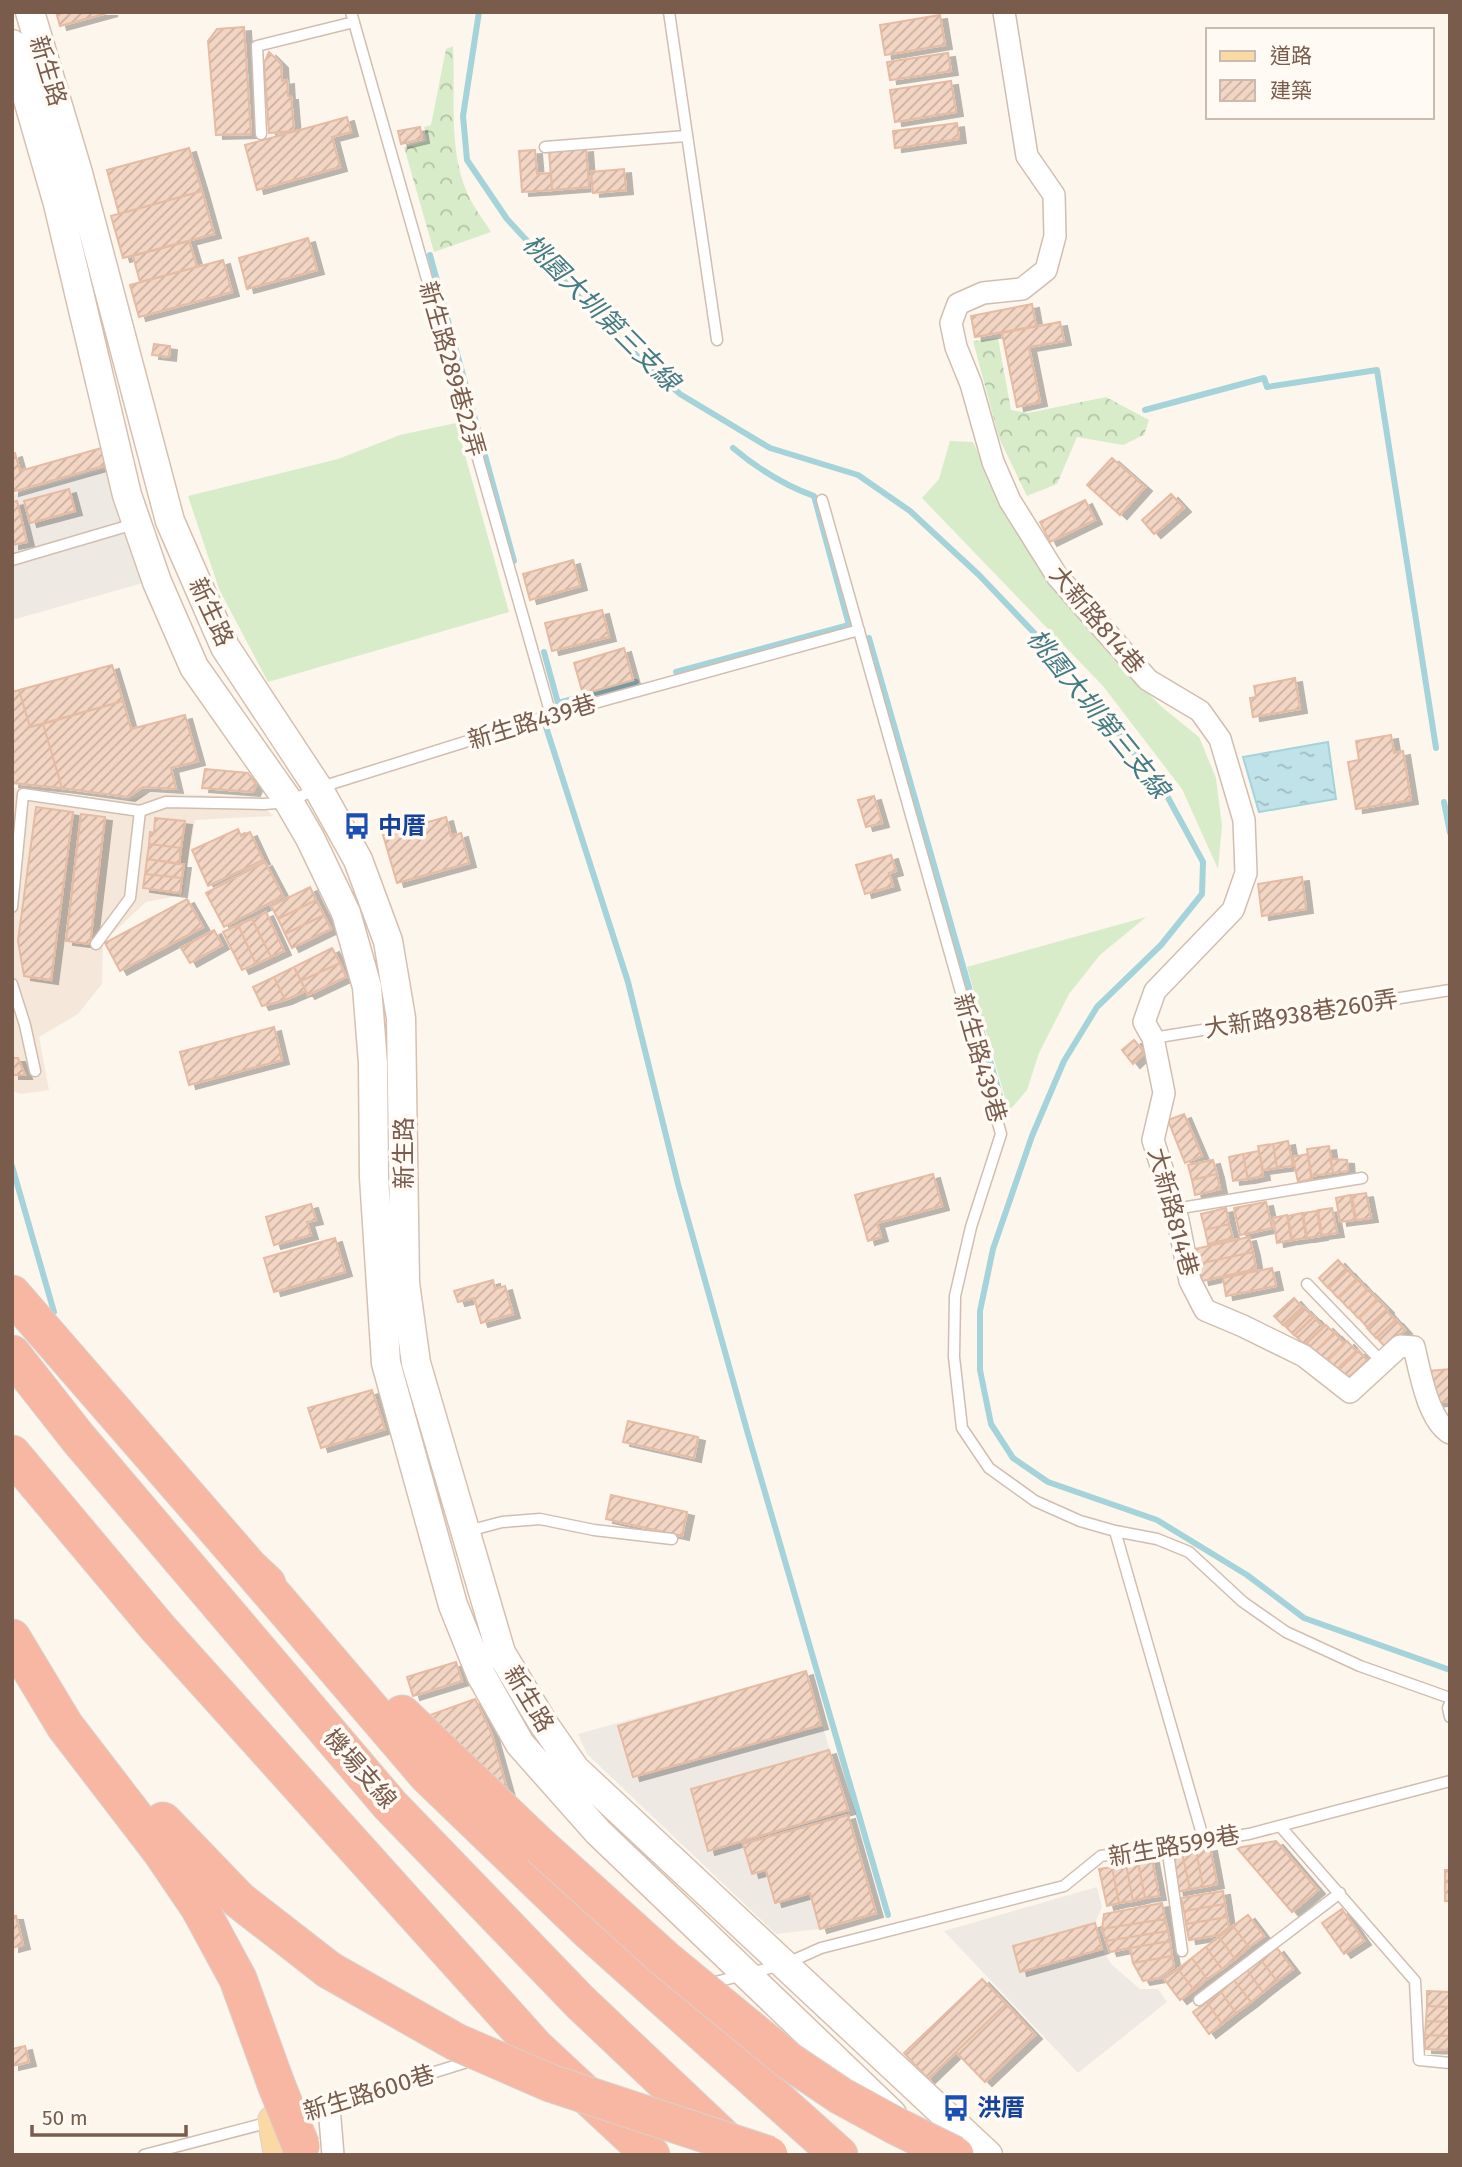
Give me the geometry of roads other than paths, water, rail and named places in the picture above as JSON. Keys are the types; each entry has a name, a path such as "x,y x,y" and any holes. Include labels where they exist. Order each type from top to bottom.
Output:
{"highway":[{"path":"12,1294 428,1776 589,1931 839,2155"},
{"name":"機場支線","path":"12,1354 78,1438 390,1805 580,2002 740,2155"},
{"path":"12,1454 167,1638 526,2036 651,2155"},
{"path":"249,1567 540,1846 665,1959 789,2061 841,2096 955,2155"},
{"path":"12,1609 61,1686 114,1761 173,1833 239,1900 329,1970 456,2042 550,2083 769,2155"},
{"path":"12,1638 65,1726 161,1851 199,1907 238,1979 303,2155"}],"main road":[{"name":"新生路","path":"30,12 78,173 170,521 225,647 318,788 358,860 388,941 401,1018 405,1283 416,1363 501,1653 543,1723 575,1769 988,2155"},
{"name":"新生路","path":"12,44 58,204 127,495 157,582 194,667 289,802 310,838 346,913 367,988 373,1063 374,1177 386,1363 458,1616 481,1675 520,1744 598,1832 933,2155"},
{"path":"274,2121 280,2155"}],"street":[{"name":"大新路814巷","path":"1004,12 1027,156 1054,195 1055,236 1046,270 1022,289 983,293 958,304 951,323 956,347 971,384 993,462 1010,501 1057,576 1148,680 1200,711 1220,739 1244,821 1246,873 1233,910 1155,991 1144,1022 1153,1038 1164,1093 1153,1140 1175,1209 1190,1281 1205,1310 1304,1356 1350,1392 1400,1346 1413,1348 1425,1393 1442,1428 1450,1433"},
{"path":"329,2107 333,2155"}],"lane":[{"path":"669,12 717,340"},
{"name":"新生路289巷22弄","path":"261,134 257,46 353,17 551,715"},
{"path":"545,147 686,136"},
{"name":"新生路439巷","path":"822,500 1001,1134 971,1227 955,1296 954,1357 962,1428 989,1468 1035,1501 1080,1521 1157,1539 1189,1552 1243,1602 1286,1632 1360,1666 1450,1701"},
{"path":"12,560 137,523"},
{"name":"新生路439巷","path":"289,802 318,788 551,715 859,630"},
{"path":"12,907 23,794 140,811 166,802 289,802"},
{"path":"96,944 130,898 140,811"},
{"path":"12,984 36,1071"},
{"name":"大新路938巷260弄","path":"1153,1038 1450,990"},
{"path":"1175,1209 1362,1178"},
{"path":"1307,1284 1383,1363"},
{"path":"465,1531 502,1522 540,1520 594,1530 672,1539"},
{"path":"1115,1531 1204,1840"},
{"path":"1450,1701 1450,1717"},
{"name":"新生路599巷","path":"745,1974 785,1964 821,1948 1064,1886 1101,1856 1250,1834 1450,1781"},
{"path":"1280,1826 1415,1981 1419,2060 1450,2063"},
{"path":"1167,1846 1182,1951"},
{"path":"1199,2000 1340,1893"},
{"path":"712,1983 745,1974"},
{"name":"新生路600巷","path":"144,2155 329,2107 464,2063"}],"water":[{"path":"1328,742 1336,799 1259,812 1243,757"}],"waterway":[{"name":"桃園大圳第三支線","path":"479,12 463,116 467,160 507,219 613,334 680,394 770,448 858,475 910,511 979,575 1059,659 1165,792 1203,862 1202,894 1161,945 1097,1007 1064,1061 1032,1136 993,1249 980,1311 980,1370 991,1424 1013,1458 1048,1482 1157,1520 1247,1575 1304,1618 1450,1670"},
{"path":"430,255 514,561"},
{"path":"1145,410 1264,378 1267,387 1377,370 1436,748"},
{"path":"676,672 849,625 814,496 771,476 733,448"},
{"path":"869,638 1005,1113"},
{"path":"544,652 558,703 636,682"},
{"path":"546,727 628,982 678,1184 888,1915"},
{"path":"1444,802 1450,833"},
{"path":"12,1166 54,1312"}],"place":[{"name":"中厝","path":"357,826"},
{"name":"洪厝","path":"956,2108"}]}
